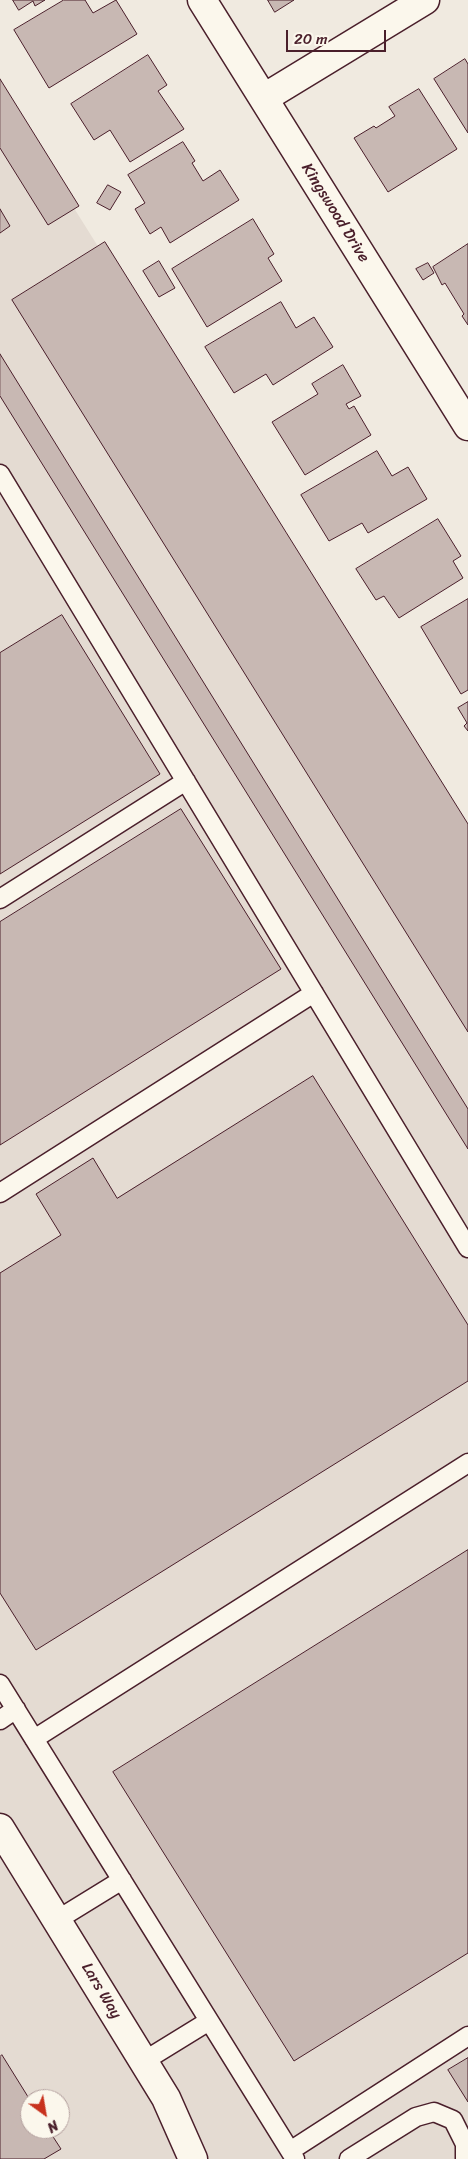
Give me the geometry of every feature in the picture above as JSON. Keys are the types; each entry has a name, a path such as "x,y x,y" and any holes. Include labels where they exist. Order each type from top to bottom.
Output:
{"street":[{"name":"Kingswood Drive","path":"202,0 468,426"},
{"path":"264,98 425,0"},
{"name":"Lars Way","path":"0,1828 166,2098 193,2159"}],"lane":[{"path":"0,474 468,1248"},
{"path":"0,899 186,781"},
{"path":"0,1193 314,993"},
{"path":"34,1739 468,1463"},
{"path":"0,1684 292,2155 468,2036"},
{"path":"0,1720 16,1709"},
{"path":"57,1920 122,1880"},
{"path":"144,2061 209,2021"},
{"path":"349,2159 416,2117 434,2112 453,2120 466,2149"}],"shaded area":[{"path":"0,90 468,837 468,2159 0,2159"}],"building":[{"path":"13,0 45,0 35,6 33,1 19,10"},
{"path":"64,0 85,0 93,13 116,0 137,34 49,88 14,30"},
{"path":"268,0 294,0 275,12"},
{"path":"148,55 167,85 158,91 184,129 130,162 110,130 94,140 71,104"},
{"path":"465,59 468,64 468,133 434,79"},
{"path":"0,79 79,206 48,225 0,148"},
{"path":"419,89 457,149 388,192 354,138 374,126 376,128 395,116 389,107"},
{"path":"183,142 195,161 192,163 203,181 220,170 239,200 170,243 161,227 150,234 135,209 145,203 128,175"},
{"path":"108,185 121,192 110,210 97,203"},
{"path":"0,209 10,226 0,233"},
{"path":"253,219 274,254 268,258 282,281 207,327 172,269"},
{"path":"105,242 468,824 468,1032 12,300"},
{"path":"468,244 468,325 462,316 464,314 445,283 442,285 433,267"},
{"path":"159,261 175,288 159,297 143,271"},
{"path":"428,263 434,273 423,280 416,269"},
{"path":"281,302 296,328 314,317 333,347 273,385 266,374 234,393 205,347"},
{"path":"0,354 468,1109 468,1149 0,396"},
{"path":"343,365 361,396 346,404 349,409 354,406 371,435 305,475 272,422 318,394 312,384"},
{"path":"377,451 392,476 408,467 427,499 368,533 362,523 329,541 301,495"},
{"path":"438,519 461,556 453,561 463,578 399,618 384,596 376,600 356,569"},
{"path":"468,599 468,690 461,694 421,627"},
{"path":"62,615 160,774 0,874 0,653"},
{"path":"468,702 468,731 464,726 467,723 458,708"},
{"path":"181,809 281,969 0,1145 0,922"},
{"path":"313,1076 468,1325 468,1381 36,1650 0,1593 0,1273 61,1235 36,1194 93,1158 117,1198"},
{"path":"468,1550 468,1953 294,2061 113,1772"},
{"path":"2,2055 23,2089 20,2089 20,2139 54,2139 61,2149 44,2159 0,2159 0,2057"},
{"path":"468,2058 468,2102 448,2070"}]}
